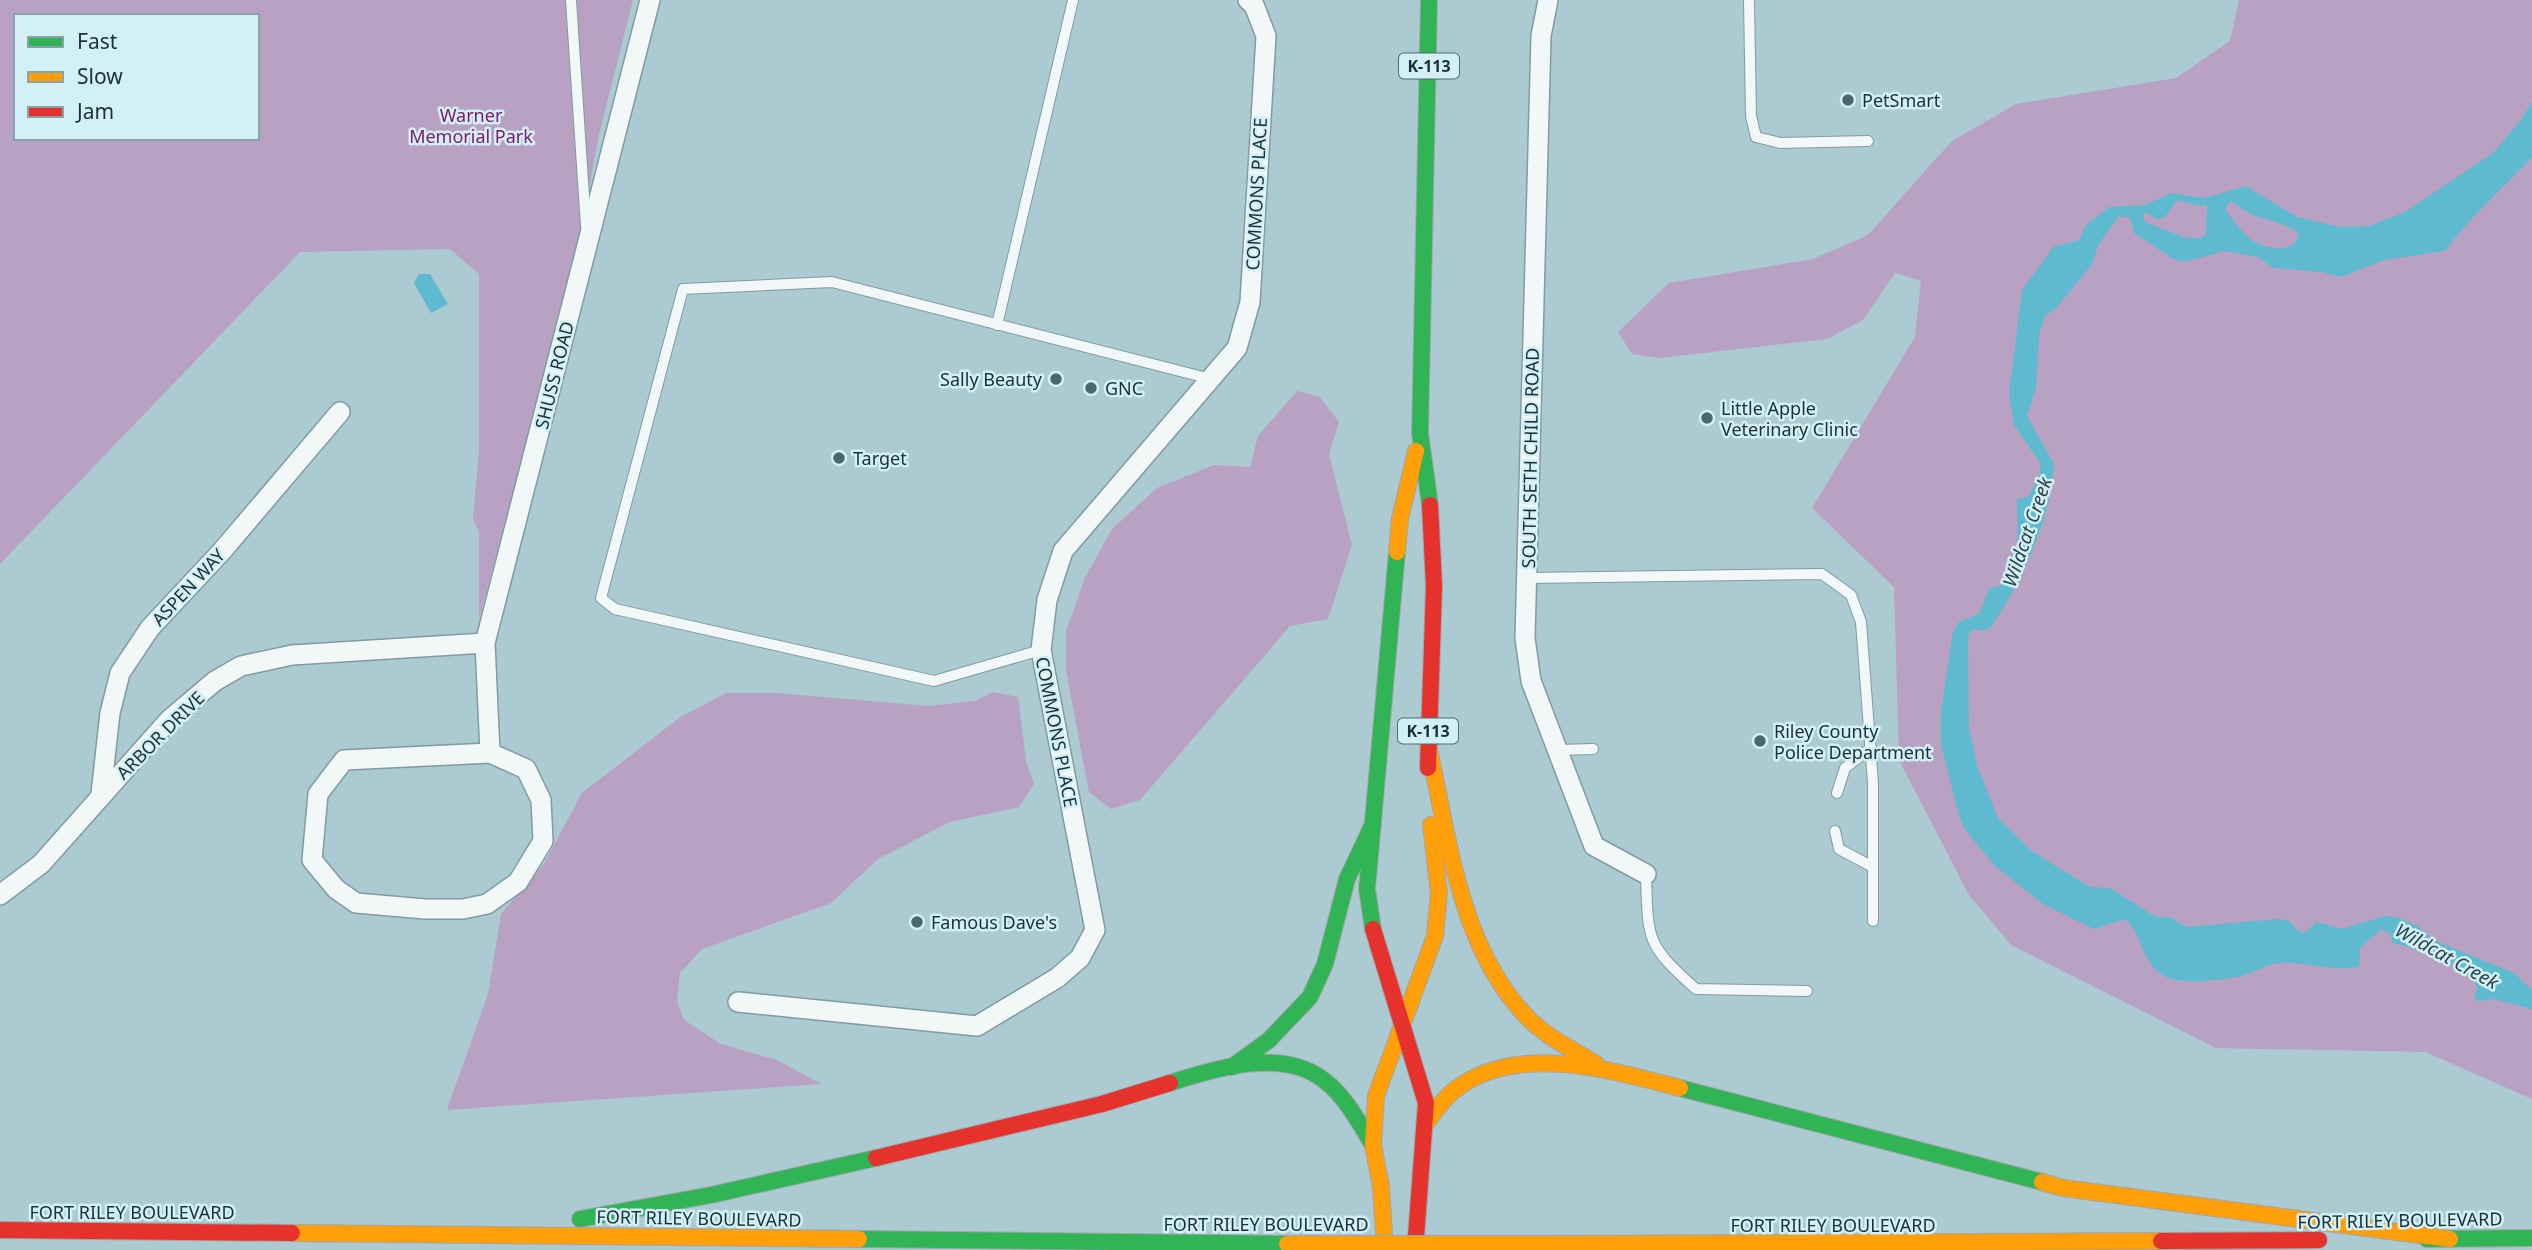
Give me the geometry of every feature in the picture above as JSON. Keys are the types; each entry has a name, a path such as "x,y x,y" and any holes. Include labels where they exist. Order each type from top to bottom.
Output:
{"main road":[{"name":"K-113","path":"1385,1250 1381,1187 1373,1145 1376,1096 1426,966 1439,914 1429,802 1428,745 1434,586 1432,516 1420,433 1429,0"},
{"name":"K-113","path":"1415,1250 1419,1180 1427,1122 1424,1090 1369,916 1367,890 1400,519 1420,433"},
{"path":"1428,745 1462,895 1486,960 1512,1001 1531,1021 1602,1068"},
{"path":"1231,1067 1269,1040 1310,997 1325,964 1347,879 1373,824"},
{"path":"1427,1122 1445,1099 1460,1086 1484,1073 1514,1063 1602,1068 2063,1188 2450,1239"},
{"path":"492,1234 645,1208 738,1188 1104,1103 1231,1067 1265,1064 1303,1068 1328,1083 1345,1102 1373,1145"},
{"name":"FORT RILEY BOULEVARD","path":"0,1230 1287,1244 2532,1238"}],"street":[{"name":"SHUSS ROAD","path":"490,753 485,643 650,0"},
{"name":"COMMONS PLACE","path":"738,1003 977,1026 1058,978 1080,958 1095,930 1041,650 1047,600 1063,551 1213,380 1237,348 1250,302 1266,36 1254,5 1248,0"},
{"name":"SOUTH SETH CHILD ROAD","path":"1548,0 1541,36 1525,638 1531,681 1594,846 1646,874"},
{"name":"ASPEN WAY","path":"101,794 110,713 120,673 150,628 222,551 340,412"},
{"name":"ARBOR DRIVE","path":"0,895 41,864 169,720 215,681 242,666 292,655 485,643"},
{"path":"490,753 526,769 541,800 543,841 518,882 487,904 463,909 425,909 356,903 336,890 312,860 318,794 344,760 490,753"}],"lane":[{"path":"570,0 587,246"},
{"path":"997,325 1073,0"},
{"path":"1749,0 1751,116 1756,137 1780,143 1868,141"},
{"path":"1041,650 934,681 615,608 601,598 683,289 832,282 1213,380"},
{"path":"1527,578 1822,575 1852,595 1861,622 1871,748 1874,921"},
{"path":"1837,793 1845,768 1871,748"},
{"path":"1558,750 1593,749"},
{"path":"1835,831 1839,849 1874,867"},
{"path":"1646,874 1648,931 1663,960 1696,989 1807,991"}],"green space":[{"name":"Warner Memorial Park","path":"0,0 633,0 599,134 576,258 479,619 479,533 473,519 479,450 479,274 450,249 300,252 0,564"},
{"path":"2239,0 2532,0 2532,1099 2425,1052 2216,1048 2011,945 1969,895 1899,760 1894,587 1812,508 1915,337 1921,281 1895,273 1863,320 1827,339 1660,358 1632,354 1618,332 1669,283 1813,259 1868,235 1952,141 2016,104 2176,78 2230,41"},
{"path":"1297,391 1320,397 1339,422 1329,454 1352,545 1328,619 1290,626 1140,800 1111,809 1089,792 1066,670 1066,631 1085,578 1112,529 1157,488 1214,465 1250,467 1258,436"},
{"path":"993,692 1018,697 1026,761 1034,784 1019,807 950,822 878,859 831,903 702,949 680,973 677,1001 684,1020 721,1044 777,1060 821,1084 447,1110 488,994 501,914 544,864 582,793 679,718 726,693 776,693 928,706 975,701"}],"water":[{"name":"Wildcat Creek","path":"2532,102 2532,157 2476,214 2445,251 2384,260 2341,277 2322,272 2273,268 2258,257 2225,251 2184,262 2175,260 2134,233 2130,218 2119,216 2098,245 2092,264 2057,307 2045,316 2039,334 2036,388 2027,416 2054,464 2047,507 2023,571 2002,610 1990,628 1984,631 1974,629 1969,633 1968,643 1969,728 1978,768 1998,818 2033,852 2090,887 2110,888 2156,917 2170,917 2186,927 2278,919 2288,920 2298,931 2305,933 2316,922 2342,929 2385,916 2399,918 2419,927 2433,940 2514,973 2532,990 2532,1009 2493,999 2478,1001 2474,998 2478,988 2463,970 2441,958 2393,943 2390,934 2381,929 2360,948 2359,965 2356,967 2280,963 2244,975 2215,980 2181,981 2164,976 2151,964 2131,925 2125,919 2094,929 2043,904 1995,866 1966,831 1960,819 1941,745 1941,711 1953,631 1960,621 1979,614 1989,589 2007,583 2018,552 2017,499 2028,497 2039,477 2041,464 2014,425 2009,393 2022,290 2053,247 2079,240 2086,225 2109,207 2145,205 2172,193 2204,198 2246,186 2297,217 2340,227 2369,226 2405,212 2493,153 2521,120","holes":["2177,200 2200,206 2207,204 2206,234 2200,238 2186,238 2145,222 2145,212 2158,220 2165,217","2231,201 2253,215 2294,230 2299,234 2296,241 2289,246 2278,248 2253,241 2225,209"]},
{"path":"419,274 430,274 448,304 431,313 414,283"}],"traffic: fast":[{"path":"1429,0 1420,433 1430,505"},
{"path":"1373,929 1367,889 1397,552"},
{"path":"1232,1067 1269,1040 1310,997 1325,964 1347,879 1373,824"},
{"path":"1170,1083 1228,1067 1270,1063 1290,1065 1308,1071 1333,1087 1373,1145"},
{"path":"1680,1088 2042,1182"},
{"path":"580,1219 711,1195 876,1158"},
{"path":"2427,1239 2532,1238"},
{"path":"859,1239 1287,1244"}],"traffic: slow":[{"path":"1397,552 1400,519 1416,451"},
{"path":"1428,745 1460,890 1487,959 1505,991 1536,1026 1596,1064"},
{"path":"1385,1250 1381,1187 1373,1145 1376,1096 1435,936 1439,893 1431,825"},
{"path":"1427,1122 1446,1098 1460,1086 1485,1073 1511,1066 1568,1064 1626,1074 1680,1088"},
{"path":"2042,1182 2063,1188 2450,1239"},
{"path":"292,1233 859,1239"},
{"path":"1555,1244 2161,1241"},
{"path":"1287,1244 1555,1244"}],"traffic: jam":[{"path":"1428,768 1434,586 1430,505"},
{"path":"1373,929 1426,1103 1415,1250"},
{"path":"876,1158 1102,1104 1170,1083"},
{"path":"0,1230 292,1233"},
{"path":"2161,1241 2319,1240"}],"place":[{"name":"PetSmart","path":"1848,100"},
{"name":"Sally Beauty","path":"1056,379"},
{"name":"GNC","path":"1091,388"},
{"name":"Little Apple Veterinary Clinic","path":"1707,418"},
{"name":"Target","path":"839,458"},
{"name":"Riley County Police Department","path":"1760,741"},
{"name":"Famous Dave's","path":"917,922"}]}
